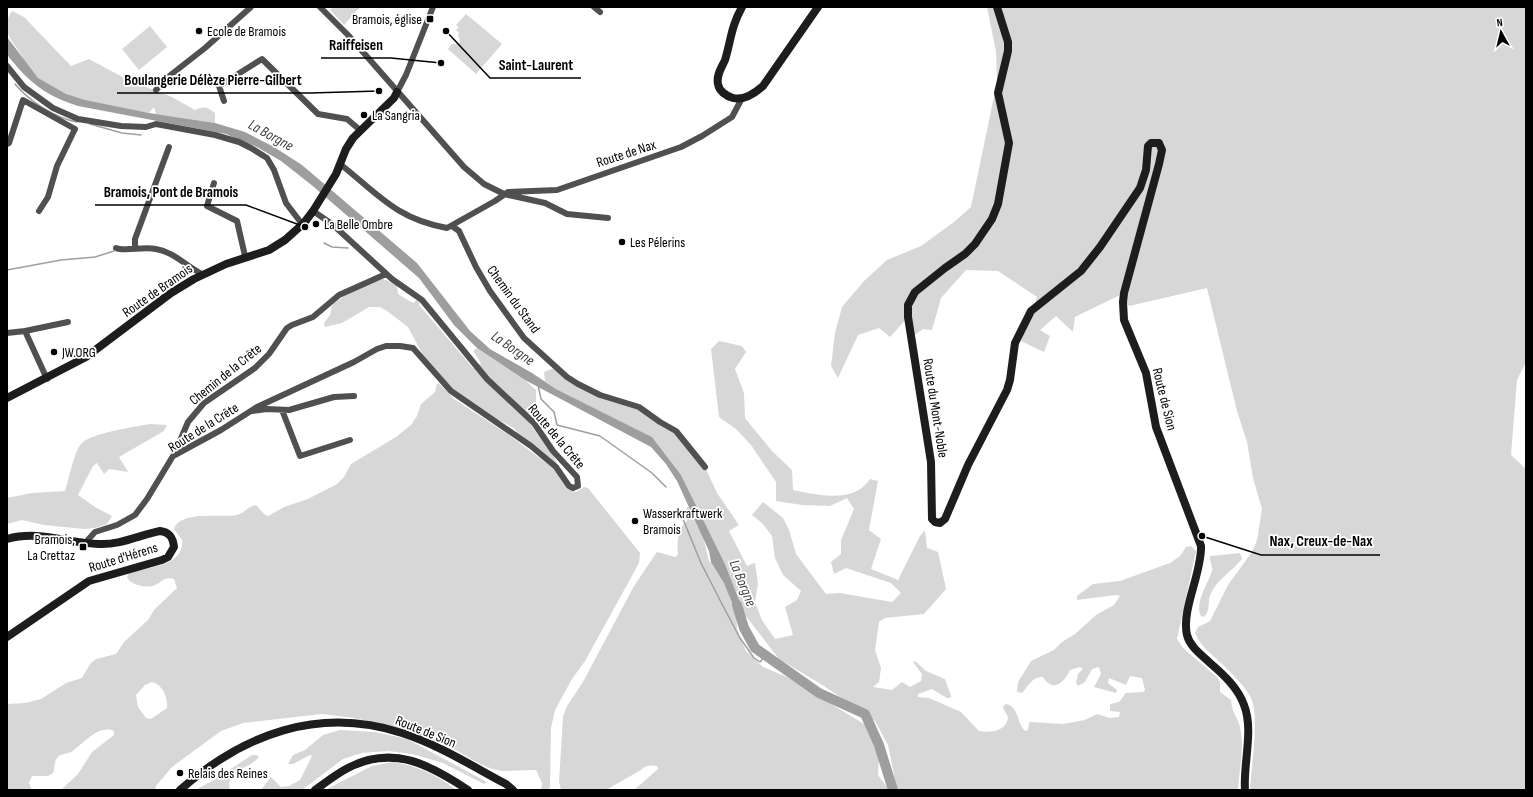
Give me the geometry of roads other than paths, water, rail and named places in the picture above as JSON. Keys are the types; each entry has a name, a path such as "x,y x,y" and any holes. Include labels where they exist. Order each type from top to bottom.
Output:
{"street":[{"path":"156,90 168,77 205,48 251,7"},
{"path":"320,7 348,35 467,170 484,184 504,194 545,203 567,214 608,218"},
{"path":"397,92 404,79 433,7"},
{"path":"594,7 600,12"},
{"path":"742,7 733,26 718,80 721,91 728,97 737,99 751,95 763,86 818,7"},
{"name":"Route du Mont-Noble","path":"997,7 1008,42 1008,51 998,93 1005,120 1008,143 998,204 992,219 975,244 965,254 944,268 915,292 908,305 908,317 931,462 931,513 932,519 935,522 940,523 945,519 968,465 1006,390 1010,380 1015,343 1031,311 1081,270 1100,247"},
{"path":"224,101 219,86 262,60 318,114 347,119 360,130"},
{"path":"7,66 24,87 53,108 78,119 121,126 146,127 156,124 239,142 251,148 267,158 274,170 286,203 302,224"},
{"name":"Route de Bramois","path":"7,398 47,379 92,353 171,293 202,274 245,256 276,247 302,224 313,211 331,181 346,149 360,130 394,98 397,92"},
{"path":"7,144 9,143 23,100 75,129 57,166 48,197 39,210"},
{"name":"Route de Nax","path":"504,194 509,192 557,190 674,150 726,122 734,116 740,102"},
{"name":"Route de Sion","path":"1100,247 1140,188 1146,170 1148,146 1151,143 1159,143 1162,150 1159,164 1124,293 1124,320 1146,373 1156,427 1201,546 1200,561 1187,617 1187,637 1193,647 1227,679 1245,706 1247,724 1245,790"},
{"path":"135,247 135,239 169,147"},
{"path":"340,164 388,205 403,214 436,226 447,228 452,226 495,201 504,194"},
{"path":"214,183 207,206 237,221 245,256"},
{"name":"Route de la Crête","path":"86,542 96,532 117,525 135,515 147,499 173,456 203,441 250,412 322,376 354,362 376,349 393,346 411,347 416,350 451,392 531,446 556,467 569,486 573,488 578,486 577,477 553,451 534,423 487,379 422,300 386,274 332,224 313,211"},
{"name":"Chemin du Stand","path":"452,226 459,231 476,267 490,291 524,338 567,377 578,384 600,395 639,407 676,431 705,468"},
{"path":"116,248 124,250 135,247 156,249 169,253 202,274"},
{"name":"Chemin de la Crête","path":"173,456 188,422 204,403 255,368 269,354 288,328 292,325 314,317 339,295 386,274"},
{"path":"7,333 25,331 68,322"},
{"path":"25,331 47,379"},
{"name":"Route de la Crête","path":"250,412 282,410 304,406 334,397 354,396"},
{"path":"282,410 300,456 350,440"},
{"name":"Route d'Hérens","path":"7,539 27,535 41,535 86,542 112,543 160,531 166,532 172,536 174,547 168,557 162,560 88,581 7,637"},
{"name":"Route de Sion","path":"180,790 210,765 242,746 279,732 310,725 351,724 387,729 426,742 506,784 513,790"},
{"path":"315,790 346,769 368,761 390,758 411,760 428,765 468,790"}],"waterway":[{"path":"15,84 28,97 51,113 77,122"},
{"path":"90,124 122,133 141,135"},
{"path":"324,243 332,247 348,248"},
{"path":"7,270 61,260 95,257 114,251"},
{"path":"538,385 541,399 554,412 557,425 600,436 652,473 666,487"},
{"path":"683,519 701,563 740,638 754,658 760,662 765,656"},
{"name":"La Borgne","path":"737,605 744,628 755,648 819,693 865,714 879,745 893,790"}],"place":[{"name":"Bramois, église","path":"430,19"},
{"name":"Ecole de Bramois","path":"199,31"},
{"name":"Saint-Laurent","path":"446,31"},
{"name":"Raiffeisen","path":"441,63"},
{"name":"Boulangerie Délèze Pierre-Gilbert","path":"379,91"},
{"name":"La Sangria","path":"364,115"},
{"name":"La Belle Ombre","path":"316,224"},
{"name":"Bramois, Pont de Bramois","path":"305,227"},
{"name":"Les Pélerins","path":"622,242"},
{"name":"JW.ORG","path":"54,352"},
{"name":"Wasserkraftwerk Bramois","path":"635,521"},
{"name":"Nax, Creux-de-Nax","path":"1202,536"},
{"name":"Bramois, La Crettaz","path":"83,547"},
{"name":"Relais des Reines","path":"180,773"}]}
